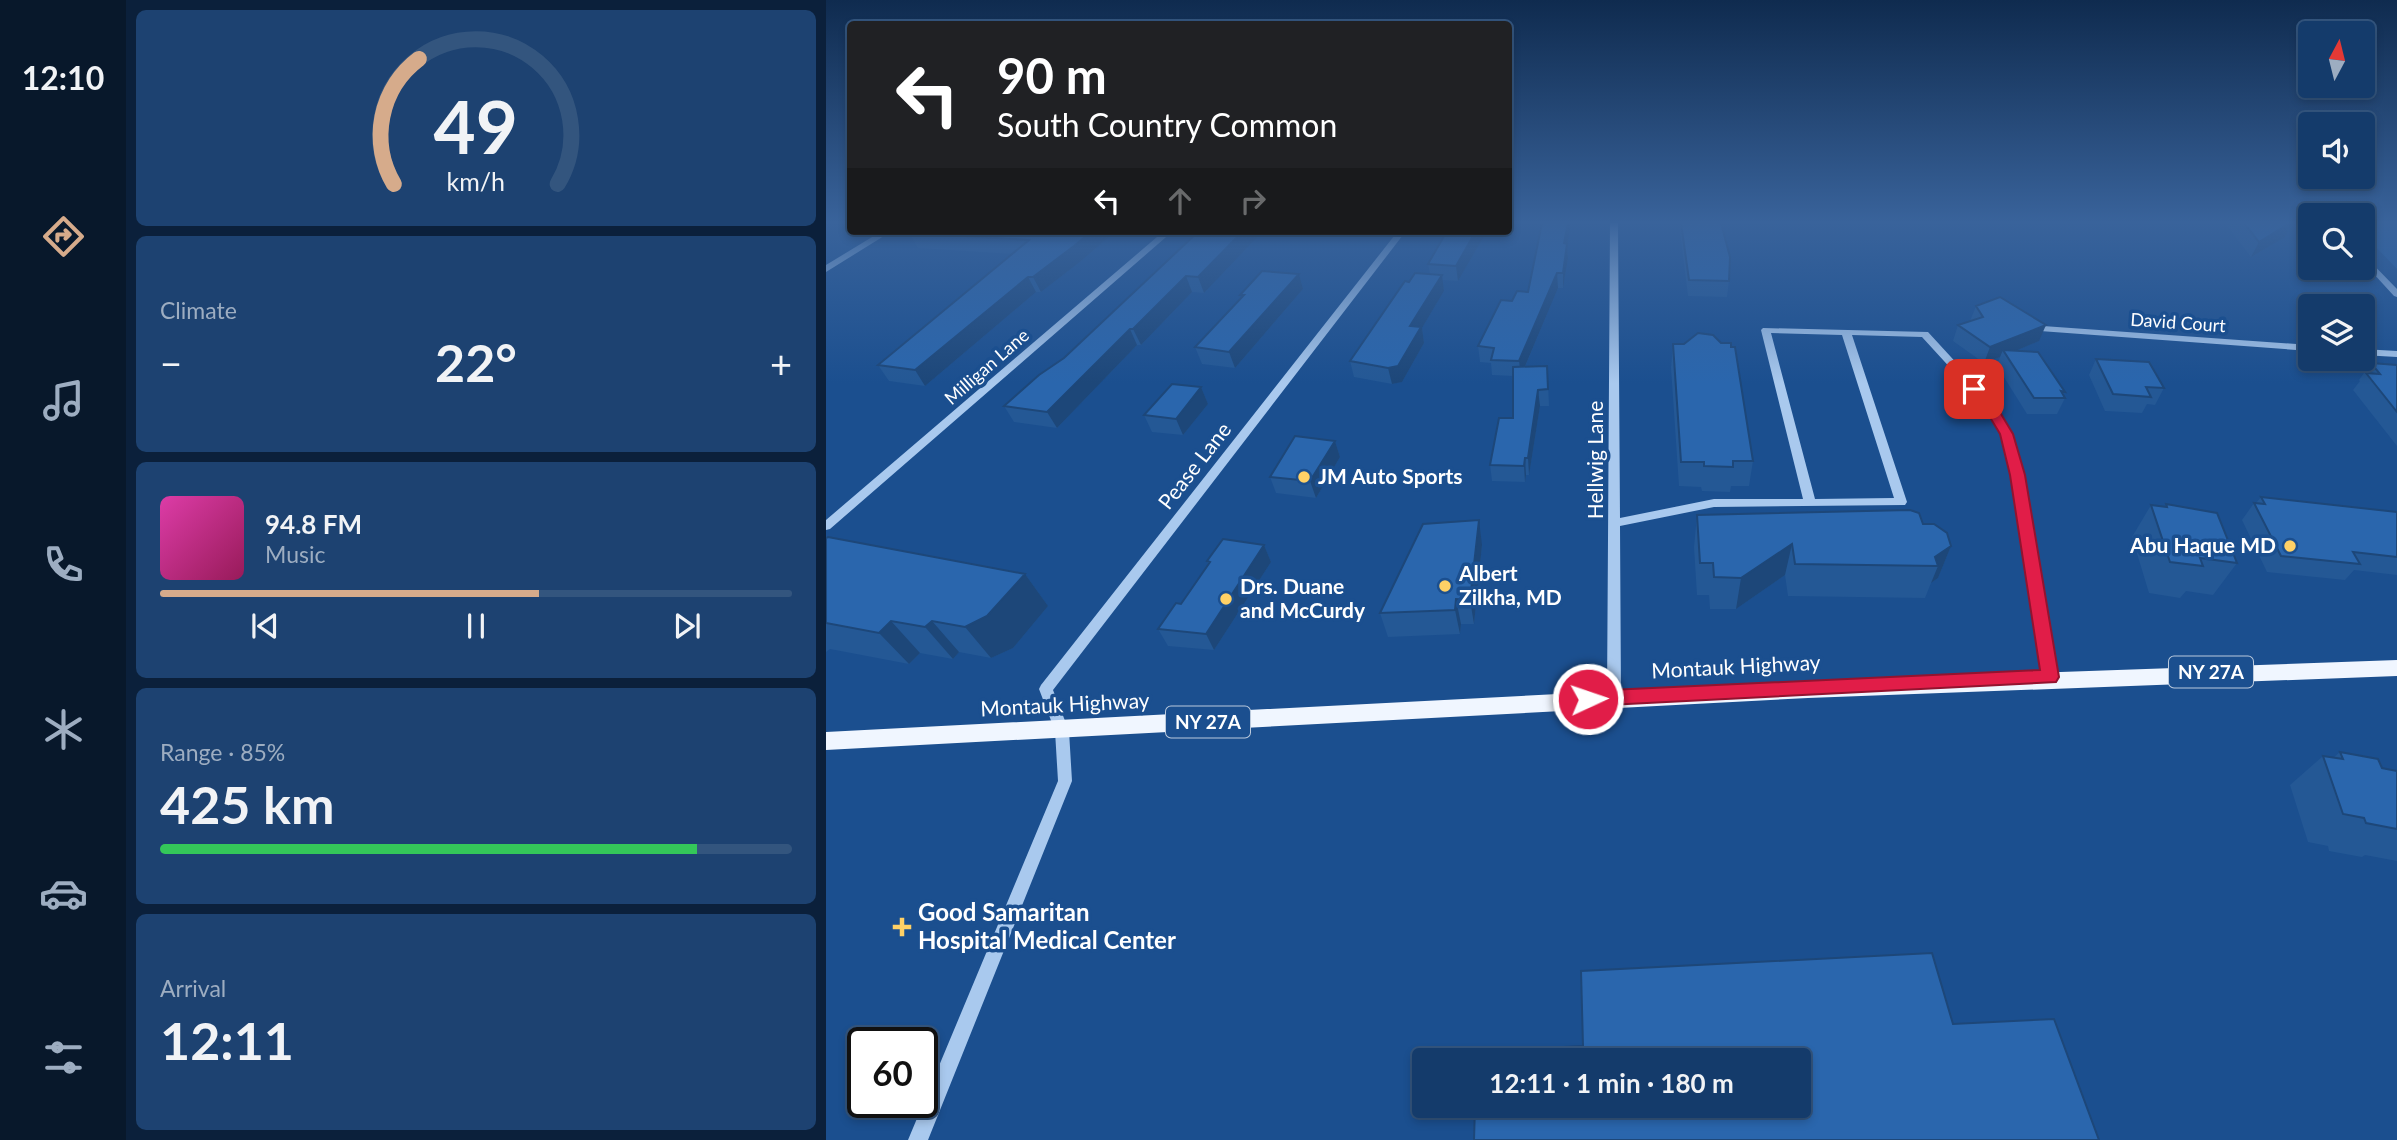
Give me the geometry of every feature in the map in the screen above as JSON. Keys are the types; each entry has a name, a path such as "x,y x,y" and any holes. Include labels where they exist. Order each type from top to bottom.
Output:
{"main road":[{"name":"Montauk Highway","path":"826,741 1062,732 1614,697 2050,677 2397,667"}],"street":[{"name":"Milligan Lane","path":"826,526 1116,276"},
{"name":"Pease Lane","path":"1062,732 1046,688 1367,276"},
{"name":"Hellwig Lane","path":"1614,276 1614,697"},
{"path":"2381,276 2397,294"},
{"name":"David Court","path":"2043,329 2298,347"},
{"path":"1810,502 1766,330 1925,334 1940,354 1991,407 2007,434 2017,475 2050,677"},
{"path":"1615,523 1714,503 1901,502 1846,332"},
{"path":"2375,353 2397,354"},
{"path":"918,1140 1065,781 1062,732"}],"building":[{"path":"985,276 1034,276 1028,277 915,370 878,365"},
{"path":"1151,276 1186,276 1047,412 1004,406 1039,375 1064,358"},
{"path":"1257,276 1297,276 1229,352 1195,347 1244,295 1240,295"},
{"path":"1413,276 1441,276 1410,326 1421,327 1398,366 1388,368 1350,361 1405,281 1409,282"},
{"path":"1531,276 1556,276 1519,361 1491,360 1494,348 1478,346 1501,300 1512,301 1517,291 1528,292"},
{"path":"1688,276 1729,276 1729,281 1689,280"},
{"path":"2000,297 2046,325 1990,347 1958,325 1983,317 1976,306"},
{"path":"1698,333 1713,335 1721,343 1731,343 1731,347 1735,347 1753,461 1733,461 1733,467 1704,466 1704,462 1681,462 1673,344 1684,344"},
{"path":"2003,350 2038,352 2065,392 2061,391 2065,398 2034,398"},
{"path":"2096,359 2149,362 2164,388 2146,387 2151,397 2113,394"},
{"path":"2375,363 2397,365 2397,412 2366,373 2380,374"},
{"path":"1547,366 1548,389 1538,390 1528,458 1525,458 1524,466 1490,465 1499,418 1513,418 1513,367"},
{"path":"1172,384 1201,387 1176,419 1144,415"},
{"path":"1295,436 1335,441 1310,481 1270,477"},
{"path":"2261,497 2397,512 2397,557 2353,552 2360,564 2281,556 2254,503 2265,504"},
{"path":"2166,504 2217,513 2237,563 2200,558 2203,566 2170,562 2151,505 2167,507"},
{"path":"1910,510 1919,513 1923,524 1934,524 1947,533 1951,546 1935,557 1938,566 1795,564 1792,544 1741,578 1714,577 1713,563 1700,563 1697,515"},
{"path":"1479,520 1470,600 1456,599 1455,610 1380,613 1423,524"},
{"path":"828,537 1025,574 987,616 965,627 932,621 925,627 891,621 879,633 826,623"},
{"path":"1223,539 1264,545 1206,634 1158,629 1176,603 1181,604"},
{"path":"2340,752 2378,759 2382,768 2397,771 2397,829 2366,823 2364,818 2343,814 2323,756 2343,759"},
{"path":"1932,953 1953,1024 2054,1019 2099,1140 1474,1140 1475,1118 1811,1118 1811,1048 1545,1048 1583,1046 1581,971"}],"place":[{"name":"JM Auto Sports","path":"1304,477"},
{"name":"Abu Haque MD","path":"2290,546"},
{"name":"Albert Zilkha, MD","path":"1445,586"},
{"name":"Drs. Duane and McCurdy","path":"1226,599"},
{"name":"Good Samaritan Hospital Medical Center","path":"902,927"}],"route":[{"path":"1588,699 2050,677 2017,475 2007,434 1991,407 1974,389"}]}
